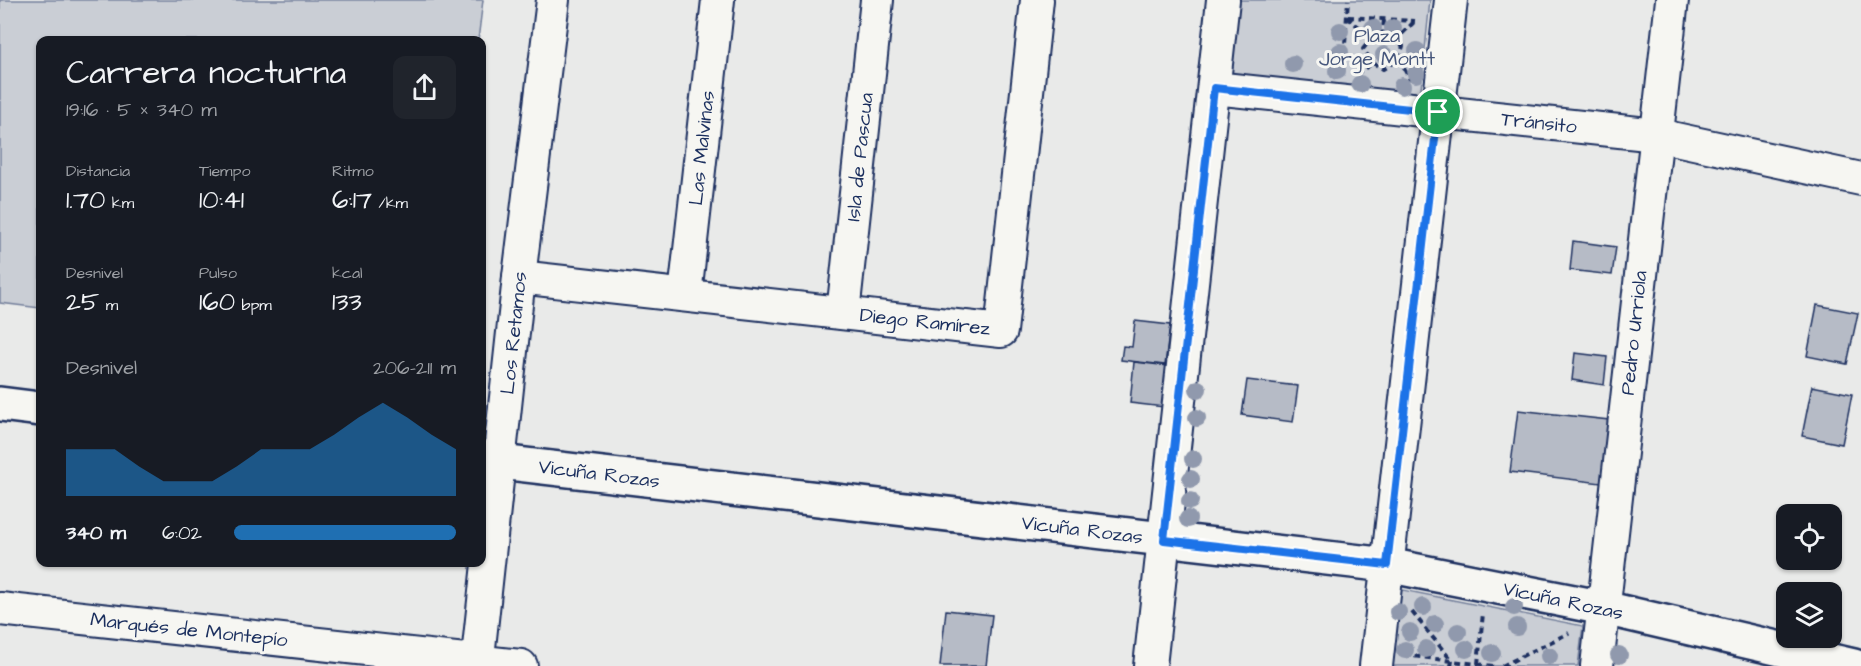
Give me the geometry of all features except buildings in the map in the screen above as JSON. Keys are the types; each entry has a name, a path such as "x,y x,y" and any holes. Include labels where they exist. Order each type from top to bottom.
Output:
{"street":[{"name":"Los Retamos","path":"486,534 491,461 519,277 553,0"},
{"name":"Las Malvinas","path":"685,295 718,0"},
{"name":"Isla de Pascua","path":"843,313 877,0"},
{"name":"Diego Ramírez","path":"519,277 1001,331 1037,0"},
{"path":"1150,666 1223,0"},
{"path":"1386,660 1387,565 1451,0"},
{"name":"Pedro Urriola","path":"1597,666 1671,0"},
{"name":"Tránsito","path":"1214,88 1657,135 1861,179"},
{"path":"0,404 36,408"},
{"name":"Vicuña Rozas","path":"491,461 1387,565 1604,608 1854,666"},
{"name":"Los Retamos","path":"477,664 484,567"},
{"name":"Marqués de Montepío","path":"0,609 477,664 521,666"}],"path":[{"path":"1343,84 1348,0"},
{"path":"1347,17 1424,22"},
{"path":"1347,17 1372,38 1382,37 1396,40 1402,46 1399,60 1383,69 1373,63 1363,50 1372,38"},
{"path":"1382,37 1384,20"},
{"path":"1396,40 1415,21"},
{"path":"1408,606 1452,663"},
{"path":"1478,664 1484,606"},
{"path":"1502,666 1573,631"},
{"path":"1386,660 1493,666"}],"green space":[{"path":"0,0 483,0 478,36 36,36 36,308 0,303"},
{"name":"Plaza Jorge Montt","path":"1237,0 1430,0 1420,99 1230,77"},
{"path":"1393,588 1583,626 1578,666 1384,666"}],"route":[{"path":"1214,88 1438,112 1387,565 1164,540 1214,88"}]}
